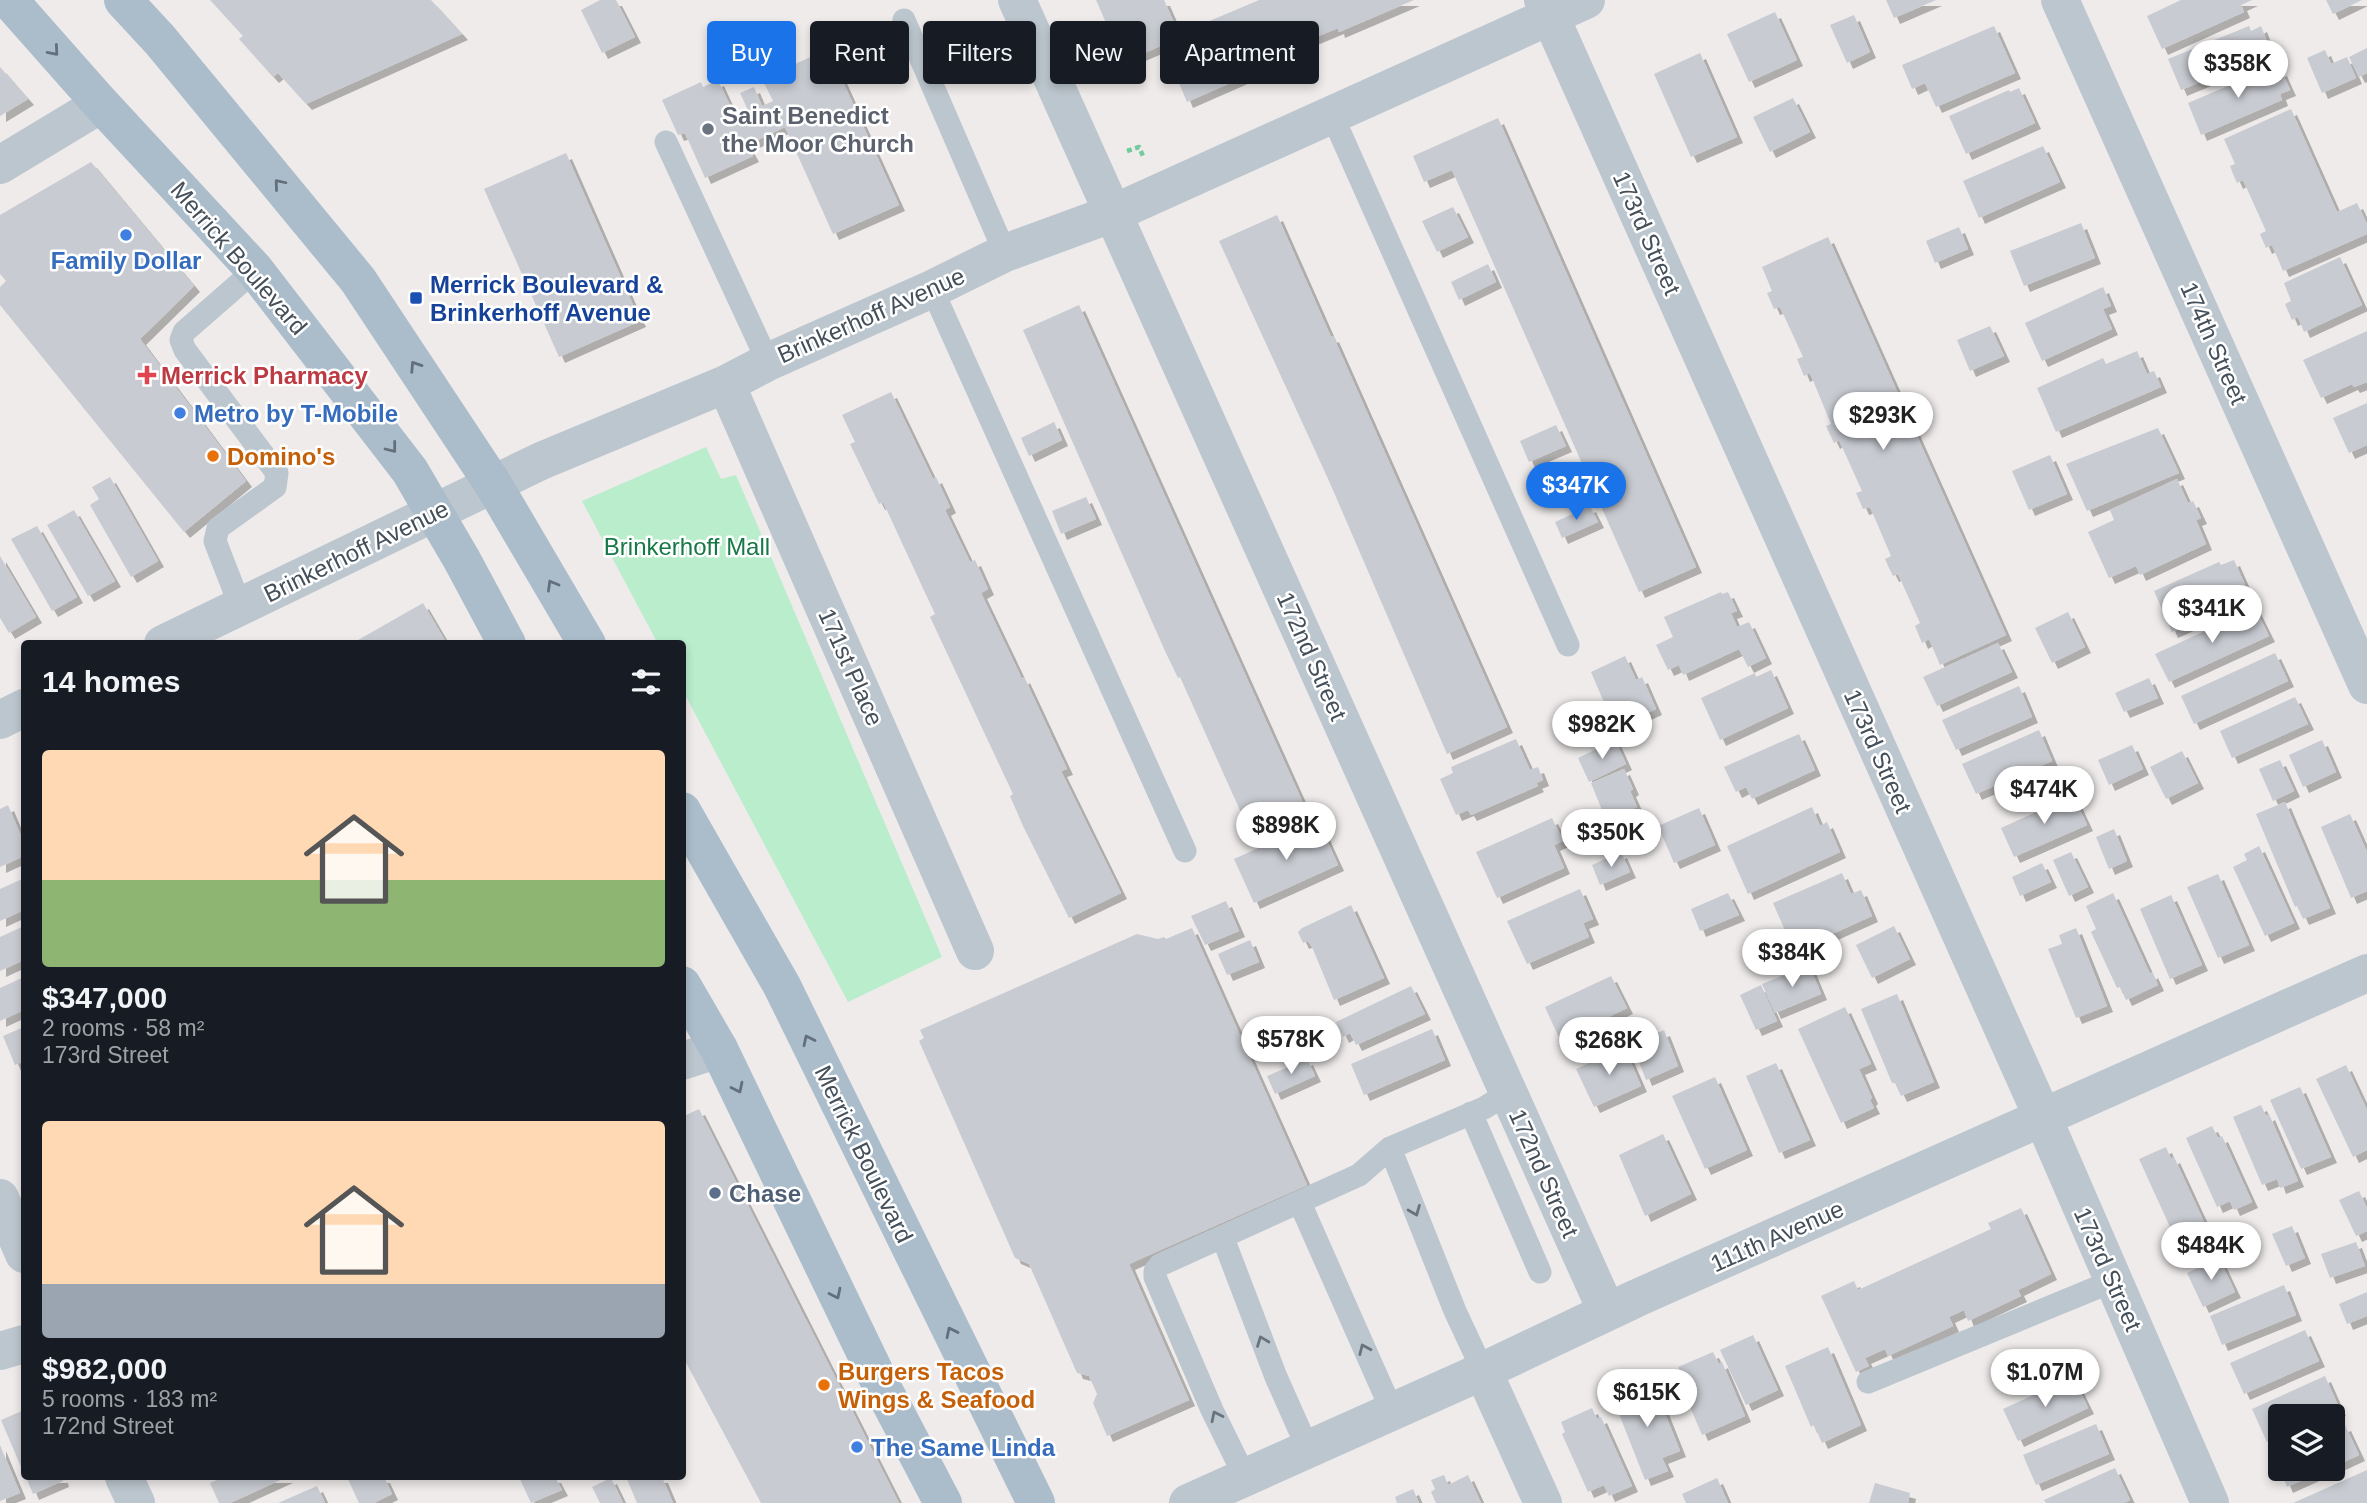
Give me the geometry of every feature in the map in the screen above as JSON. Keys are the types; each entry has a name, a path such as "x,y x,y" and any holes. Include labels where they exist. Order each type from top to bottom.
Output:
{"main road":[{"name":"Merrick Boulevard","path":"9,0 255,270 410,471 505,640"},
{"path":"123,0 160,40 358,280 493,484 585,640"},
{"name":"Merrick Boulevard","path":"686,818 782,986 1035,1503"},
{"path":"686,992 719,1049 872,1369 943,1503"}],"street":[{"name":"172nd Street","path":"1017,0 1607,1312"},
{"name":"Brinkerhoff Avenue","path":"172,640 541,461 726,384 1005,253 1114,213 1332,115 1546,8 1586,0"},
{"name":"174th Street","path":"2060,0 2367,685"},
{"name":"173rd Street","path":"1546,8 2043,1118 2210,1503"},
{"path":"0,165 101,104"},
{"name":"171st Place","path":"726,384 975,951"},
{"path":"0,720 21,710"},
{"name":"111th Avenue","path":"1188,1503 1483,1371 1607,1312 2367,973"},
{"path":"686,1060 719,1049"},
{"path":"0,1198 21,1247"},
{"path":"0,1351 21,1345"},
{"path":"1483,1371 1543,1503"},
{"path":"125,1480 136,1503"}],"lane":[{"path":"904,20 1005,253"},
{"path":"1332,115 1568,645"},
{"path":"666,142 768,362"},
{"path":"241,608 215,541 216,534 218,528 275,487 277,473 185,350 181,340 184,332 255,270"},
{"path":"932,289 1185,851"},
{"path":"1245,1478 1212,1410 1155,1277 1155,1271 1160,1265 1359,1175 1390,1148 1484,1108 1508,1093"},
{"path":"1471,1113 1540,1272"},
{"path":"1390,1148 1455,1311 1483,1371"},
{"path":"1300,1203 1392,1411"},
{"path":"1223,1238 1284,1396 1308,1449"},
{"path":"1868,1382 2113,1280"}],"path":[{"path":"1124,152 1139,147 1143,157"}],"green space":[{"name":"Brinkerhoff Mall","path":"706,447 721,479 736,475 942,957 848,1002 686,697 686,640 656,640 582,501"}],"building":[{"path":"210,0 431,0 462,34 306,104 278,73 273,77 239,39 243,36"},
{"path":"600,0 616,0 635,37 602,53 581,10"},
{"path":"1096,0 1164,0 1173,21 1160,21 1160,46 1146,52 1146,21 1105,21"},
{"path":"1259,0 1414,0 1339,32 1338,28 1319,36 1319,21 1210,21"},
{"path":"1886,0 1936,0 1894,18"},
{"path":"2181,0 2252,0 2241,5 2244,12 2162,49 2147,16"},
{"path":"2326,0 2362,0 2333,14"},
{"path":"1775,12 1797,60 1749,82 1727,34"},
{"path":"1854,15 1870,52 1847,63 1830,25"},
{"path":"1994,26 2015,73 1936,107 1925,83 1912,89 1902,65"},
{"path":"2249,26 2251,31 2261,26 2268,44 2260,47 2264,56 2181,90 2168,59"},
{"path":"2367,48 2367,73 2359,77 2349,57"},
{"path":"2325,50 2331,64 2347,57 2356,78 2322,93 2307,58"},
{"path":"1700,53 1737,137 1691,157 1654,74"},
{"path":"810,57 810,84 844,84 899,205 833,234 785,127 747,145 753,156 705,178 685,133 678,135 662,100 701,82 703,87 720,84 739,125 752,119 740,93 754,87 762,106 773,101 764,84 796,84 796,64"},
{"path":"0,67 28,99 0,116"},
{"path":"2270,68 2272,74 2281,70 2290,90 2280,94 2282,100 2201,135 2188,103"},
{"path":"1179,84 1228,84 1187,102"},
{"path":"2019,88 2035,123 1966,154 1949,116"},
{"path":"1793,98 1810,132 1770,152 1753,117"},
{"path":"2291,109 2337,212 2357,203 2367,224 2367,234 2283,271 2272,245 2266,248 2260,234 2266,231 2243,180 2237,183 2230,166 2235,164 2224,139"},
{"path":"1498,118 1696,567 1639,592 1452,170 1424,182 1413,156"},
{"path":"2043,146 2060,182 1979,218 1963,181"},
{"path":"566,153 640,321 559,357 484,189"},
{"path":"91,162 194,286 140,339 246,481 184,532 0,305 0,287 6,281 0,274 0,215"},
{"path":"1453,207 1468,237 1437,252 1422,221"},
{"path":"1277,215 1507,727 1447,754 1329,481 1219,241"},
{"path":"2081,223 2095,258 2024,286 2010,251"},
{"path":"1959,227 1968,249 1935,263 1926,241"},
{"path":"1828,237 2006,635 1940,665 1929,639 1922,643 1915,626 1920,623 1898,574 1893,576 1885,559 1891,556 1870,507 1863,509 1856,493 1862,491 1839,440 1834,443 1826,426 1831,424 1810,373 1804,376 1797,359 1803,357 1780,307 1774,309 1767,293 1772,291 1762,267"},
{"path":"2340,257 2362,305 2304,332 2298,317 2292,320 2285,304 2291,301 2284,283"},
{"path":"1488,264 1496,282 1459,300 1451,282"},
{"path":"2103,287 2111,306 2103,309 2112,329 2042,361 2025,323"},
{"path":"1079,305 1307,812 1252,837 1180,677 1178,678 1165,651 1023,330"},
{"path":"1990,326 2004,356 1970,371 1957,340"},
{"path":"2367,331 2367,382 2354,387 2352,384 2321,398 2303,360"},
{"path":"2137,351 2147,374 2154,371 2161,387 2056,432 2037,388 2103,358 2106,364"},
{"path":"891,392 933,479 936,477 950,507 945,510 970,562 975,560 988,589 981,593 1067,769 1061,771 1121,893 1069,918 1023,826 1010,796 1013,794 930,617 935,614 883,502 879,504 850,444 855,442 842,415"},
{"path":"2367,403 2367,445 2349,453 2333,418"},
{"path":"1054,422 1062,440 1029,456 1021,438"},
{"path":"1556,425 1566,446 1529,462 1520,441"},
{"path":"2158,428 2179,473 2087,511 2066,464"},
{"path":"2050,455 2067,494 2029,510 2012,471"},
{"path":"110,477 158,561 131,577 90,505 99,499 92,487"},
{"path":"2177,479 2188,503 2193,501 2201,518 2196,520 2206,544 2140,575 2136,566 2109,578 2088,532 2114,520 2110,510"},
{"path":"1086,497 1096,519 1061,534 1052,511"},
{"path":"1590,506 1598,522 1562,538 1555,522"},
{"path":"74,510 115,581 88,596 47,525"},
{"path":"37,526 77,597 52,611 11,539"},
{"path":"0,556 36,617 9,633 0,618"},
{"path":"2234,560 2249,594 2235,599 2237,603 2172,632 2154,591 2219,562 2221,565"},
{"path":"1721,592 1728,592 1737,611 1731,613 1737,627 1749,622 1766,658 1748,667 1739,649 1683,675 1679,665 1668,670 1656,645 1673,637 1664,617"},
{"path":"423,603 445,640 358,640"},
{"path":"2255,608 2269,636 2169,682 2155,654"},
{"path":"2068,612 2085,647 2052,663 2035,628"},
{"path":"1998,643 2012,672 1937,706 1923,677"},
{"path":"2275,653 2288,681 2194,724 2181,696"},
{"path":"1625,656 1636,680 1642,677 1656,709 1615,728 1591,672"},
{"path":"1771,670 1788,708 1720,740 1701,698 1755,673 1756,677"},
{"path":"2149,678 2158,698 2124,712 2115,693"},
{"path":"2019,686 2032,717 1956,750 1942,720"},
{"path":"2295,697 2308,724 2232,758 2220,731"},
{"path":"2039,730 2052,761 1976,794 1962,764"},
{"path":"1799,734 1815,770 1752,799 1746,787 1736,792 1724,767"},
{"path":"1516,739 1530,770 1538,767 1543,780 1536,783 1538,786 1471,815 1468,810 1456,815 1440,779 1453,773 1451,767"},
{"path":"1615,740 1626,764 1589,782 1578,758"},
{"path":"2322,740 2336,772 2303,787 2289,755"},
{"path":"2132,745 2143,769 2109,785 2098,760"},
{"path":"2182,751 2198,783 2166,799 2150,767"},
{"path":"2280,760 2294,791 2273,801 2259,769"},
{"path":"1624,769 1637,807 1606,820 1591,783"},
{"path":"2073,795 2087,825 2014,857 2001,828"},
{"path":"2285,802 2330,908 2303,919 2297,906 2295,907 2256,814"},
{"path":"8,805 21,836 21,857 0,867 0,809"},
{"path":"1812,807 1820,826 1827,822 1840,852 1748,894 1727,846"},
{"path":"1699,808 1715,845 1674,863 1658,826"},
{"path":"2350,814 2367,852 2367,891 2351,898 2321,827"},
{"path":"1552,818 1563,841 1554,845 1564,868 1497,898 1476,852"},
{"path":"1318,821 1338,865 1254,903 1234,859"},
{"path":"2114,829 2127,861 2109,869 2096,837"},
{"path":"2259,846 2294,923 2265,936 2233,867 2247,860 2244,854"},
{"path":"1621,852 1630,872 1600,885 1592,865"},
{"path":"2071,852 2088,887 2069,896 2053,860"},
{"path":"2042,863 2051,882 2020,896 2012,877"},
{"path":"1842,873 1851,894 1861,890 1872,916 1794,951 1773,903"},
{"path":"2218,874 2249,945 2218,958 2187,887"},
{"path":"21,879 21,911 0,921 0,889"},
{"path":"1580,889 1593,919 1583,923 1589,937 1527,964 1507,921"},
{"path":"1728,893 1739,915 1700,931 1691,909"},
{"path":"2113,893 2150,974 2152,972 2158,985 2126,1000 2120,987 2117,988 2091,932 2096,929 2086,906"},
{"path":"2171,895 2202,965 2170,979 2140,909"},
{"path":"1226,901 1239,931 1205,945 1191,916"},
{"path":"1351,905 1384,978 1334,1000 1312,947 1308,941 1303,943 1298,932"},
{"path":"1894,926 1910,959 1872,978 1856,945"},
{"path":"21,927 21,961 0,971 0,937"},
{"path":"1192,928 1307,1185 1129,1264 1189,1400 1107,1436 1093,1403 1097,1394 1089,1376 1077,1373 1029,1264 1015,1258 919,1041 924,1038 920,1030 1137,934 1166,939"},
{"path":"2076,928 2107,1006 2076,1018 2048,949 2062,944 2059,935"},
{"path":"1250,940 1259,962 1227,975 1218,954"},
{"path":"1809,965 1821,994 1775,1013 1762,984"},
{"path":"1611,976 1627,1008 1560,1040 1545,1007"},
{"path":"21,978 21,1011 0,1021 0,988"},
{"path":"1761,985 1777,1021 1756,1030 1740,995"},
{"path":"1411,986 1425,1014 1356,1045 1350,1033 1343,1037 1336,1022"},
{"path":"1897,994 1934,1082 1901,1096 1895,1083 1892,1083 1861,1009"},
{"path":"1845,1007 1871,1064 1859,1069 1874,1108 1841,1123 1798,1029"},
{"path":"21,1028 21,1062 15,1065 3,1036"},
{"path":"1432,1029 1445,1060 1364,1095 1351,1064"},
{"path":"1664,1030 1678,1066 1646,1080 1632,1044"},
{"path":"1624,1047 1641,1086 1594,1107 1576,1069"},
{"path":"1307,1059 1315,1076 1275,1094 1267,1076"},
{"path":"1776,1063 1810,1140 1779,1153 1746,1076"},
{"path":"2346,1065 2367,1110 2367,1150 2353,1157 2316,1079"},
{"path":"1715,1077 1747,1150 1705,1169 1672,1096"},
{"path":"2300,1087 2331,1157 2301,1169 2270,1100"},
{"path":"2261,1105 2266,1116 2269,1114 2298,1181 2280,1188 2277,1179 2262,1185 2233,1117"},
{"path":"699,1109 899,1503 761,1503 686,1362 686,1115"},
{"path":"2212,1126 2218,1138 2222,1136 2252,1202 2234,1210 2230,1201 2217,1207 2186,1138"},
{"path":"1663,1134 1691,1194 1645,1216 1619,1155"},
{"path":"2166,1147 2171,1159 2174,1157 2204,1222 2188,1230 2184,1221 2170,1227 2139,1159"},
{"path":"2359,1191 2367,1208 2367,1231 2356,1236 2339,1200"},
{"path":"2021,1208 2051,1274 2018,1290 2021,1296 1968,1321 1964,1310 1949,1317 1953,1326 1888,1356 1885,1349 1865,1358 1869,1366 1856,1372 1821,1296 1854,1281 1858,1290 1991,1229 1988,1223"},
{"path":"2292,1226 2305,1258 2286,1266 2272,1234"},
{"path":"2356,1242 2365,1266 2330,1278 2321,1254"},
{"path":"2219,1258 2235,1292 2203,1307 2187,1273"},
{"path":"2284,1285 2296,1315 2222,1345 2210,1316"},
{"path":"2367,1292 2367,1316 2347,1324 2339,1304"},
{"path":"2305,1330 2319,1361 2244,1394 2230,1363"},
{"path":"1753,1335 1778,1390 1746,1405 1720,1350"},
{"path":"1828,1347 1861,1425 1822,1443 1814,1425 1811,1427 1785,1366"},
{"path":"1713,1352 1719,1364 1722,1362 1745,1416 1702,1435 1679,1381 1683,1380 1678,1367"},
{"path":"2325,1376 2337,1404 2268,1404 2267,1442 2252,1409"},
{"path":"2073,1377 2088,1408 2018,1441 2003,1409"},
{"path":"1647,1382 1652,1394 1656,1391 1680,1451 1662,1458 1668,1471 1645,1480 1612,1396"},
{"path":"1592,1408 1597,1419 1601,1417 1632,1486 1609,1496 1604,1485 1588,1492 1562,1434 1565,1432 1561,1422"},
{"path":"21,1411 21,1467 1,1420"},
{"path":"2096,1424 2109,1454 2036,1485 2023,1455"},
{"path":"2345,1425 2359,1455 2345,1461"},
{"path":"0,1445 20,1493 0,1501"},
{"path":"2115,1468 2130,1500 2124,1503 2046,1503 2044,1500"},
{"path":"2367,1470 2367,1503 2293,1503 2345,1481"},
{"path":"1444,1475 1448,1485 1468,1475 1481,1503 1436,1503 1431,1492 1435,1489 1431,1480"},
{"path":"1717,1478 1728,1503 1686,1503 1682,1494"},
{"path":"27,1480 63,1480 63,1481 33,1494"},
{"path":"217,1480 280,1480 230,1503 219,1503 210,1483"},
{"path":"348,1480 385,1480 392,1494 374,1503 359,1503"},
{"path":"520,1480 557,1480 562,1490 531,1503"},
{"path":"612,1480 623,1503 600,1503 592,1487"},
{"path":"627,1480 663,1480 673,1503 637,1503"},
{"path":"2284,1481 2300,1481 2287,1487"},
{"path":"1875,1483 1910,1493 1908,1503 1869,1503"},
{"path":"317,1486 325,1503 278,1503"},
{"path":"1413,1489 1419,1503 1397,1503 1395,1497"}],"place":[{"name":"Saint Benedict the Moor Church","path":"708,129"},
{"name":"Family Dollar","path":"126,235"},
{"name":"Merrick Boulevard & Brinkerhoff Avenue","path":"416,298"},
{"name":"Merrick Pharmacy","path":"147,375"},
{"name":"Metro by T-Mobile","path":"180,413"},
{"name":"Domino's","path":"213,456"},
{"name":"Chase","path":"715,1193"},
{"name":"Burgers Tacos Wings & Seafood","path":"824,1385"},
{"name":"The Same Linda","path":"857,1447"}]}
